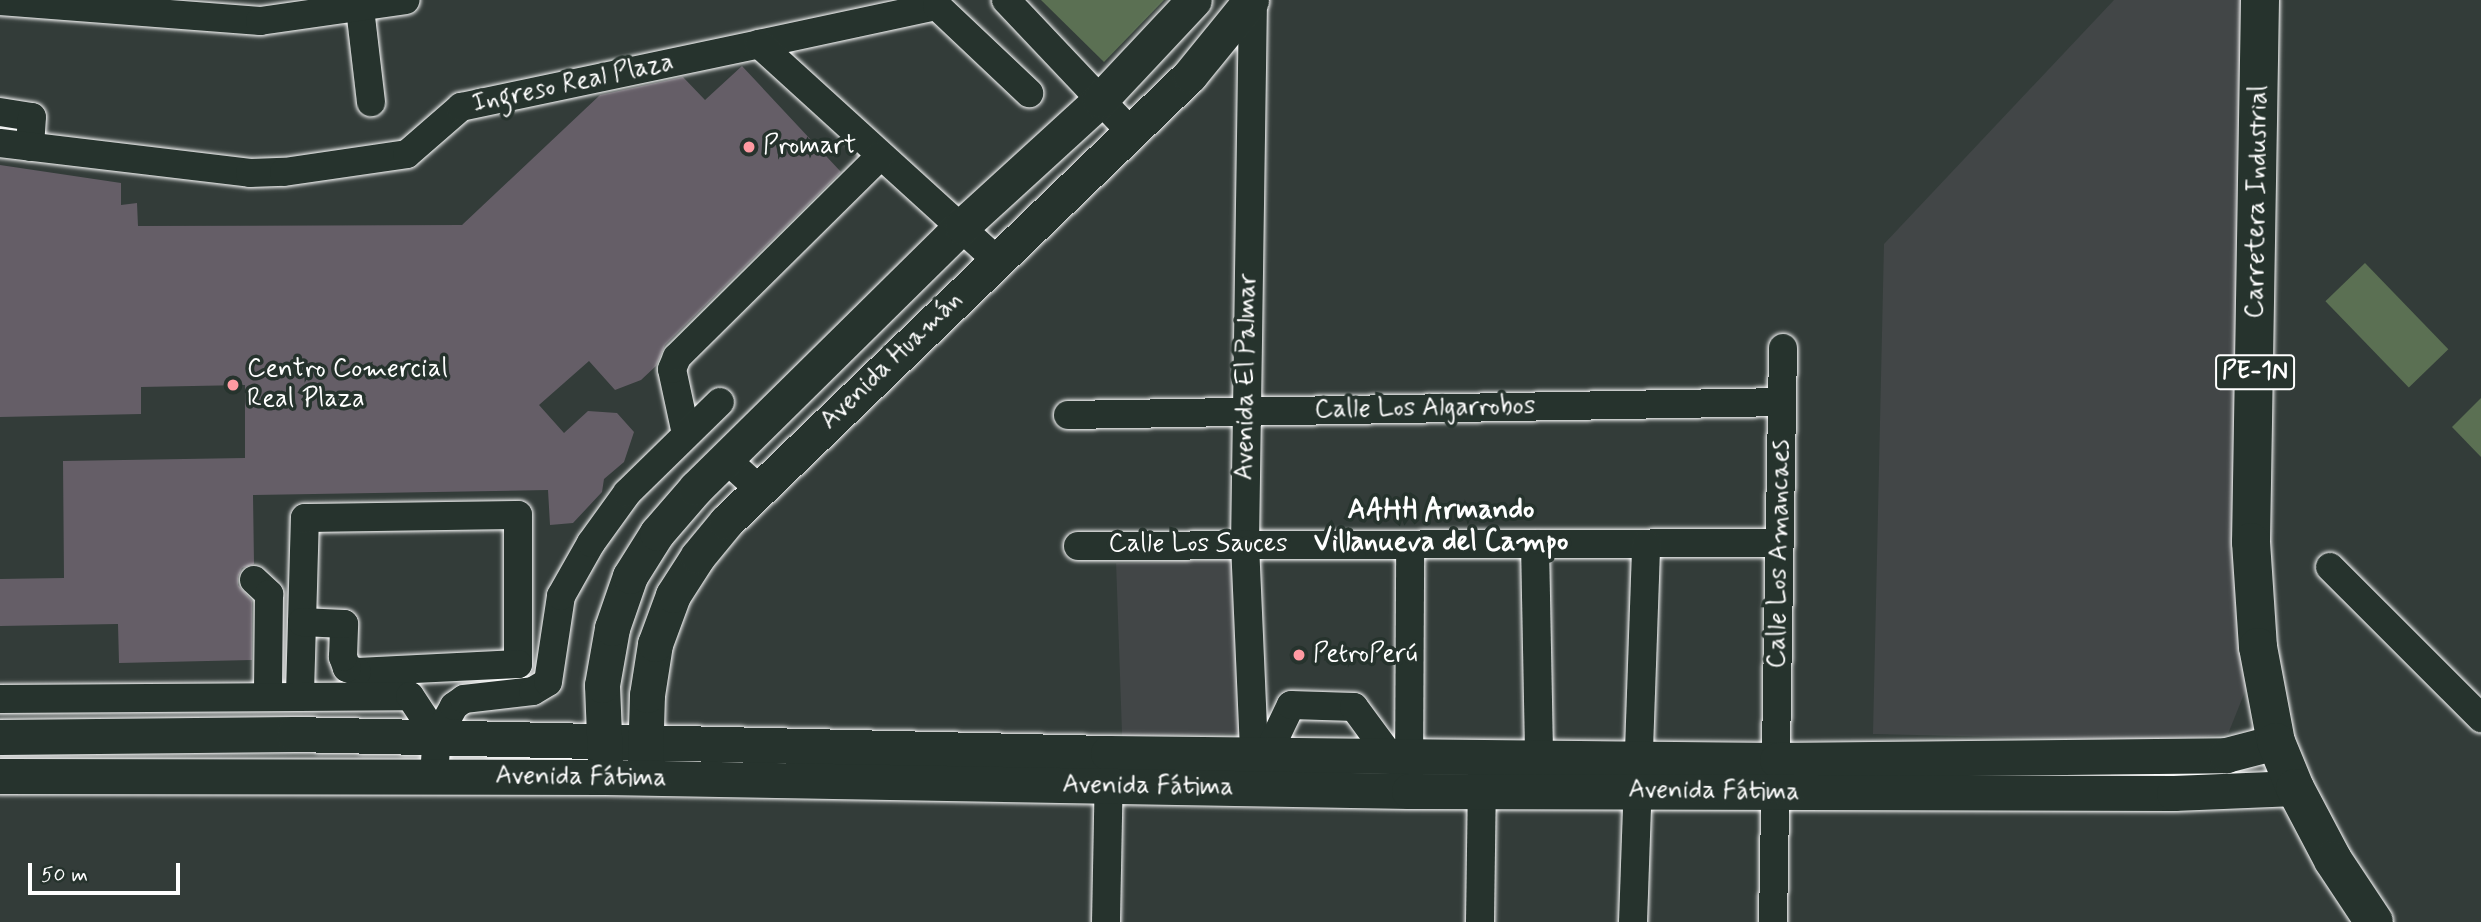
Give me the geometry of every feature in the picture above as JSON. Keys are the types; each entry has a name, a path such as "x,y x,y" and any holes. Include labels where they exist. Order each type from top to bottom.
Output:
{"highway":[{"name":"Carretera Industrial","path":"2260,0 2252,542 2258,646 2277,742 2295,788 2333,860 2374,922"}],"main road":[{"name":"Avenida Huamán","path":"605,777 602,685 612,628 630,576 657,533 726,459 962,226 1100,100 1194,0"},
{"name":"Avenida Huamán","path":"644,779 645,740 655,644 673,595 698,556 760,490 1190,75 1252,0"},
{"name":"Avenida Fátima","path":"0,737 294,734 603,738 855,746 1109,770 1409,792 1539,757 1641,756 1775,776 2174,793 2295,788"},
{"path":"293,775 294,734"},
{"name":"Avenida Fátima","path":"0,776 605,777 853,783 1109,770 1260,755 1399,756 1482,773 1634,791 1775,776 2227,755 2277,742"},
{"path":"853,783 855,746"}],"street":[{"path":"0,1 260,21 360,3 405,0"},
{"path":"1006,0 1131,132"},
{"name":"Avenida El Palmar","path":"1252,0 1245,544 1260,755"},
{"path":"360,3 371,102"},
{"name":"Ingreso Real Plaza","path":"0,143 250,173 284,172 407,154 461,107 937,6 1029,93"},
{"path":"759,44 880,156 962,226 996,260"},
{"path":"0,112 33,117 30,147"},
{"path":"686,434 680,393 671,369 677,358 880,156"},
{"name":"Calle Los Amancaes","path":"1775,776 1783,348"},
{"path":"433,776 437,737 454,706 464,699 533,691 548,682 561,596 591,543 627,493 720,402 680,393"},
{"name":"Calle Los Algarrobos","path":"1068,415 1782,402"},
{"path":"726,459 760,490"},
{"path":"300,694 302,622 305,518 518,515 518,664 357,672 347,668 343,657 344,624 302,622"},
{"name":"Calle Los Sauces","path":"1079,546 1779,543"},
{"path":"1535,544 1539,757"},
{"path":"1633,922 1634,791 1641,756 1646,544"},
{"path":"1409,792 1399,756 1410,546"},
{"path":"2330,567 2481,718"},
{"path":"254,580 269,594 268,695"},
{"path":"518,580 561,596"},
{"path":"0,699 300,694 411,696 437,737"},
{"path":"1260,755 1291,705 1354,707 1399,756"},
{"path":"1106,922 1109,770"},
{"path":"1480,922 1482,773"},
{"path":"1773,922 1775,776"}],"shaded area":[{"path":"2114,0 2241,0 2250,679 2228,734 2164,741 1873,734 1884,244"},
{"path":"1239,559 1245,733 1122,737 1116,563"}],"green space":[{"path":"1041,0 1164,0 1104,62"},
{"path":"2365,263 2448,349 2409,388 2325,301"},
{"path":"2481,398 2481,457 2452,427"}],"building":[{"path":"742,66 841,172 665,345 656,366 641,380 615,390 589,361 539,405 564,433 588,411 617,413 634,432 624,462 604,479 602,492 573,523 550,525 548,490 253,495 254,564 242,568 238,577 238,585 252,601 252,660 119,663 118,624 0,626 0,579 64,578 63,461 245,458 245,385 141,387 141,414 0,417 0,165 121,183 121,205 137,203 138,226 462,225 600,95 683,77 705,100"}],"place":[{"name":"Promart","path":"749,147"},
{"name":"Centro Comercial Real Plaza","path":"233,385"},
{"name":"PetroPerú","path":"1299,655"}],"district":[{"name":"AAHH Armando Villanueva del Campo","path":"1441,527"}]}
